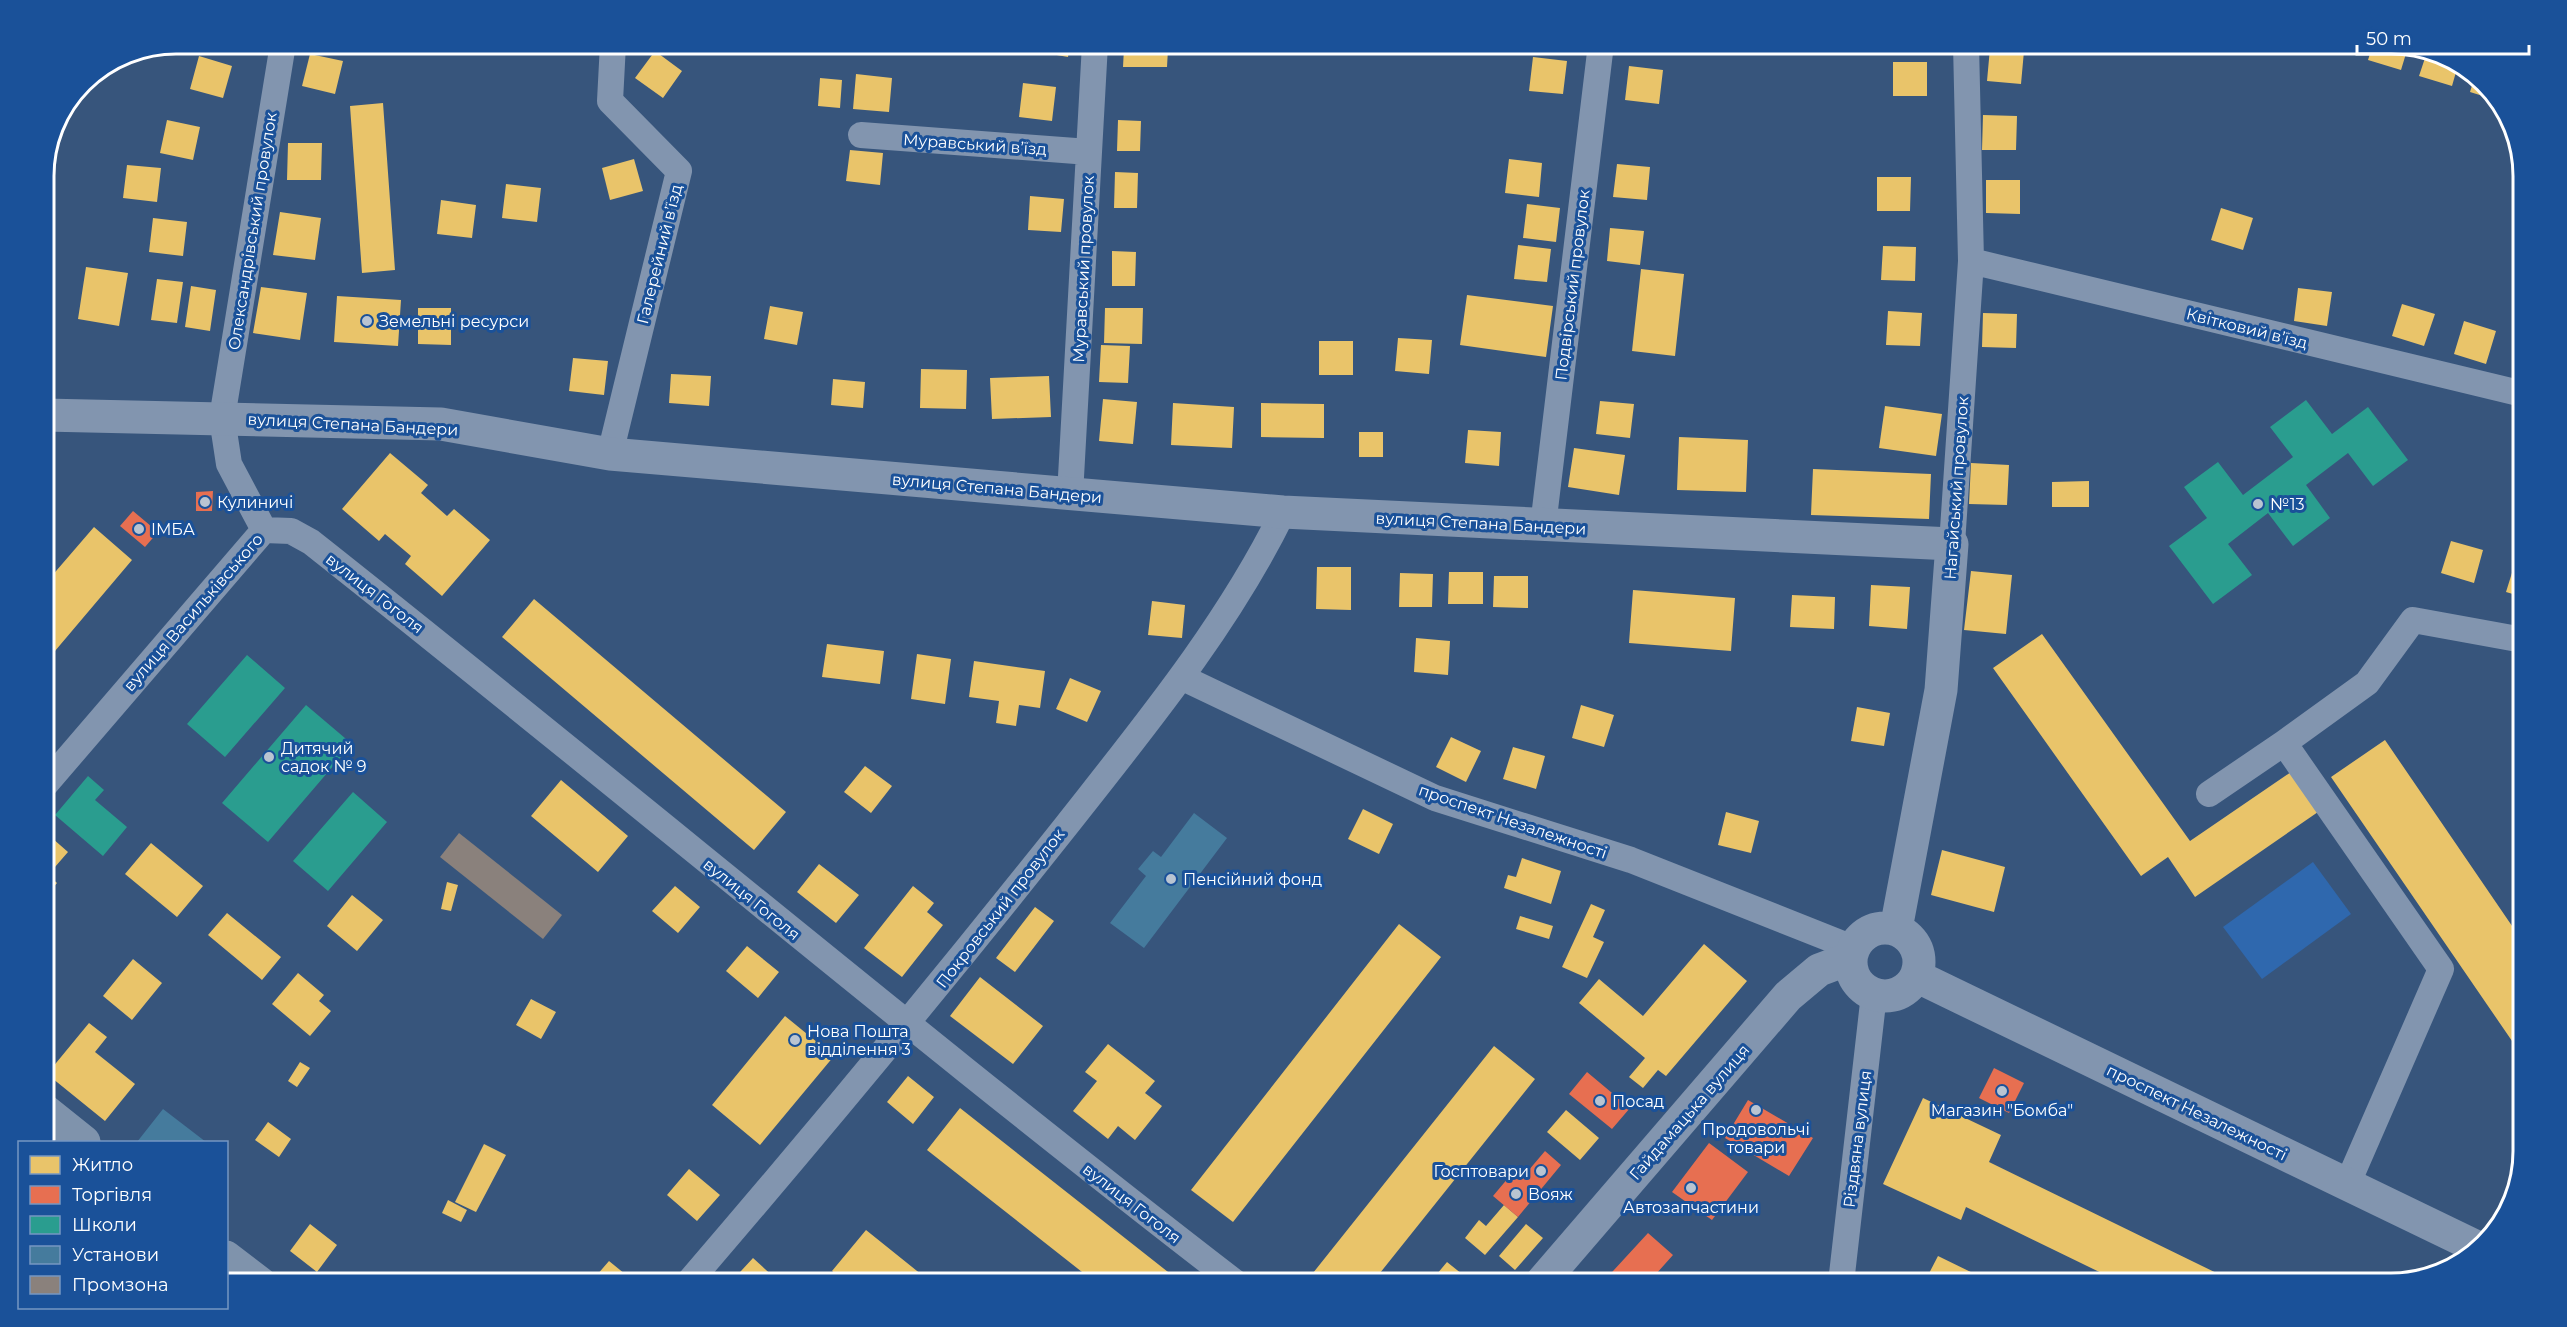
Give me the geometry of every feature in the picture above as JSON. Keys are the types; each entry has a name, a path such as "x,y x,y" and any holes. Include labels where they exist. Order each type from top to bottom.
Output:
{"main road":[{"path":"54,1118 82,1141"},
{"path":"228,1259 246,1273"}],"street":[{"name":"Олександрівський провулок","path":"222,418 281,54"},
{"name":"Галерейний в’їзд","path":"610,454 679,171 610,101 612,54"},
{"name":"Муравський провулок","path":"1070,495 1094,54"},
{"name":"Подвірський провулок","path":"1543,526 1600,54"},
{"name":"Нагайський провулок","path":"1896,929 1941,690 1971,261 1966,54"},
{"name":"Муравський в’їзд","path":"861,135 1089,152"},
{"name":"Квітковий в’їзд","path":"1971,261 2513,392"},
{"name":"вулиця Степана Бандери","path":"54,415 441,424 610,454 1283,512 1952,544"},
{"name":"вулиця Васильківського","path":"54,774 264,530 229,464 222,418"},
{"name":"Покровський провулок","path":"697,1273 907,1025 1181,677 1263,553 1283,512"},
{"name":"вулиця Гоголя","path":"264,530 291,531 311,542 464,663 907,1025 1222,1273"},
{"path":"2209,795 2367,683 2414,620 2513,638"},
{"name":"проспект Незалежності","path":"1181,677 1435,798 1631,860 1852,953"},
{"path":"2284,743 2441,969 2347,1185"},
{"path":"1886,927 1896,929 1914,943 1919,965 1916,976 1904,991 1894,995 1874,994 1866,991 1854,977 1852,953 1867,933 1886,927"},
{"name":"Гайдамацька вулиця","path":"1550,1273 1788,996 1819,970 1852,953"},
{"name":"проспект Незалежності","path":"1916,976 2470,1244"},
{"name":"Різдвяна вулиця","path":"1842,1273 1874,994"}],"shaded area":[{"path":"2313,862 2351,914 2262,979 2223,927"}],"building: Житло":[{"path":"310,54 343,61 335,94 302,86"},
{"path":"653,54 659,54 682,71 663,98 635,78"},
{"path":"1051,54 1068,54 1068,57"},
{"path":"1124,54 1168,54 1167,67 1123,67"},
{"path":"1989,54 2024,54 2021,84 1987,81"},
{"path":"2370,54 2406,55 2401,70 2368,60"},
{"path":"199,56 232,66 223,98 190,89"},
{"path":"1533,57 1567,61 1563,94 1529,91"},
{"path":"2425,59 2456,73 2452,86 2419,76"},
{"path":"1893,62 1927,62 1927,96 1893,96"},
{"path":"1629,66 1663,70 1659,104 1625,100"},
{"path":"856,74 892,78 889,112 853,109"},
{"path":"820,78 842,80 840,108 818,106"},
{"path":"1023,83 1056,87 1052,121 1019,117"},
{"path":"2472,85 2483,96 2470,92"},
{"path":"383,103 395,270 362,273 350,106"},
{"path":"1983,115 2017,116 2016,150 1982,150"},
{"path":"167,120 200,127 193,160 160,153"},
{"path":"1118,120 1141,121 1140,151 1117,151"},
{"path":"288,143 322,143 321,180 287,180"},
{"path":"850,150 883,153 880,185 846,181"},
{"path":"634,159 643,191 610,200 602,168"},
{"path":"1509,159 1542,163 1539,197 1505,193"},
{"path":"1617,164 1650,167 1647,200 1613,197"},
{"path":"127,165 161,168 157,202 123,198"},
{"path":"1115,172 1138,173 1137,208 1114,208"},
{"path":"1877,177 1911,177 1910,211 1877,211"},
{"path":"1986,180 2020,180 2020,214 1986,213"},
{"path":"506,184 541,188 537,222 502,218"},
{"path":"1030,196 1064,199 1061,232 1028,230"},
{"path":"441,200 476,205 472,238 437,234"},
{"path":"1527,204 1560,208 1556,242 1523,238"},
{"path":"2221,208 2253,218 2243,250 2211,240"},
{"path":"280,212 321,218 315,260 273,255"},
{"path":"153,218 187,222 183,256 149,252"},
{"path":"1610,228 1644,231 1640,265 1607,261"},
{"path":"1518,245 1551,249 1547,282 1514,279"},
{"path":"1883,246 1916,247 1915,281 1881,280"},
{"path":"1112,251 1136,252 1135,286 1112,286"},
{"path":"86,267 128,273 119,326 78,319"},
{"path":"1641,269 1684,274 1675,356 1632,351"},
{"path":"157,279 183,282 177,323 151,320"},
{"path":"191,286 216,290 210,331 185,327"},
{"path":"261,287 307,293 300,340 253,333"},
{"path":"2298,288 2332,292 2327,326 2294,321"},
{"path":"1467,295 1553,306 1546,357 1460,345"},
{"name":"Земельні ресурси","path":"337,296 401,300 398,346 334,342"},
{"path":"2402,304 2435,314 2424,346 2392,336"},
{"path":"770,306 803,312 797,345 764,339"},
{"path":"418,308 451,308 451,345 418,344"},
{"path":"1105,308 1143,308 1142,344 1104,343"},
{"path":"1888,311 1922,313 1920,346 1886,345"},
{"path":"1983,313 2017,314 2016,348 1982,347"},
{"path":"2464,321 2496,331 2486,364 2454,354"},
{"path":"1398,338 1432,340 1429,374 1395,371"},
{"path":"1319,341 1353,341 1353,375 1319,375"},
{"path":"1101,345 1130,346 1128,383 1099,382"},
{"path":"573,358 608,361 604,395 569,391"},
{"path":"921,369 967,370 966,409 920,408"},
{"path":"671,374 711,376 709,406 669,403"},
{"path":"1049,376 1051,417 992,419 990,378"},
{"path":"833,379 865,382 863,408 831,405"},
{"path":"1103,399 1137,402 1133,444 1099,441"},
{"path":"1600,401 1634,404 1630,438 1596,434"},
{"path":"1173,403 1234,407 1232,448 1171,445"},
{"path":"1261,403 1324,404 1324,438 1261,437"},
{"path":"1885,406 1942,414 1936,456 1879,448"},
{"path":"1468,430 1501,432 1499,466 1465,463"},
{"path":"1359,432 1383,432 1383,457 1359,457"},
{"path":"1679,437 1748,440 1746,492 1677,490"},
{"path":"1574,448 1625,455 1619,495 1568,487"},
{"path":"390,453 428,485 421,493 447,516 454,509 490,540 442,596 405,564 411,556 385,534 379,541 342,509"},
{"path":"1971,463 2009,465 2007,505 1969,504"},
{"path":"1813,469 1931,474 1929,519 1811,515"},
{"path":"2089,481 2089,507 2052,507 2052,482"},
{"path":"94,527 132,560 54,652 54,573"},
{"path":"2451,541 2483,550 2474,583 2441,573"},
{"path":"1317,567 1351,567 1351,610 1316,609"},
{"path":"2513,570 2513,594 2506,592"},
{"path":"1971,571 2012,575 2006,634 1964,630"},
{"path":"1449,572 1483,572 1483,604 1448,604"},
{"path":"1400,573 1433,574 1432,607 1399,607"},
{"path":"1494,576 1528,576 1528,608 1493,607"},
{"path":"1871,585 1910,587 1907,629 1869,626"},
{"path":"1633,590 1735,598 1731,651 1629,643"},
{"path":"1792,595 1835,597 1834,629 1790,627"},
{"path":"534,599 786,812 754,850 502,637"},
{"path":"1152,601 1185,605 1182,638 1148,635"},
{"path":"2042,634 2190,841 2291,772 2318,812 2195,897 2168,857 2141,876 1993,668"},
{"path":"1416,638 1450,641 1448,675 1414,672"},
{"path":"827,644 884,651 880,684 822,677"},
{"path":"917,654 951,659 945,704 911,699"},
{"path":"974,661 1045,671 1040,708 1019,705 1016,726 996,723 999,701 969,697"},
{"path":"1070,678 1101,691 1087,722 1056,709"},
{"path":"1581,705 1614,715 1604,747 1572,738"},
{"path":"1857,707 1890,713 1884,746 1851,741"},
{"path":"1451,737 1481,751 1466,782 1436,767"},
{"path":"2385,740 2513,927 2513,1042 2331,777"},
{"path":"1513,747 1545,756 1536,789 1503,779"},
{"path":"865,766 892,786 871,813 844,792"},
{"path":"561,780 628,836 598,872 531,816"},
{"path":"1363,809 1393,824 1379,854 1348,839"},
{"path":"1726,812 1759,821 1751,853 1718,845"},
{"path":"54,840 68,852 54,868"},
{"path":"151,843 203,886 177,917 125,874"},
{"path":"1942,850 2005,867 1994,912 1931,895"},
{"path":"1522,858 1561,871 1551,904 1504,888 1508,875 1516,877"},
{"path":"819,864 859,895 836,923 797,892"},
{"path":"447,882 458,885 451,911 441,909"},
{"path":"675,886 700,907 678,933 652,911"},
{"path":"913,886 934,903 927,912 943,925 902,977 864,948"},
{"path":"352,895 383,920 357,951 327,926"},
{"path":"1591,904 1605,910 1593,937 1604,942 1587,978 1562,967"},
{"path":"1035,907 1054,921 1015,972 996,958"},
{"path":"227,913 281,957 262,980 208,935"},
{"path":"1520,916 1553,926 1549,939 1516,929"},
{"path":"1399,924 1441,957 1233,1222 1191,1190"},
{"path":"1704,944 1747,981 1666,1076 1658,1070 1643,1088 1629,1077 1645,1058 1579,1003 1599,979 1643,1016"},
{"path":"747,946 779,972 758,998 726,971"},
{"path":"133,959 162,983 132,1020 103,996"},
{"path":"298,973 324,995 319,1001 331,1011 310,1036 272,1004"},
{"path":"980,977 1043,1026 1013,1064 950,1016"},
{"path":"531,999 556,1012 541,1039 516,1025"},
{"path":"785,1016 834,1056 760,1145 712,1105"},
{"path":"89,1023 107,1037 95,1052 135,1084 105,1121 54,1080 54,1066"},
{"path":"1108,1044 1155,1081 1145,1093 1162,1106 1135,1140 1118,1126 1108,1139 1073,1111 1097,1081 1085,1072"},
{"path":"1494,1046 1535,1079 1380,1273 1313,1273"},
{"path":"300,1062 310,1068 297,1087 288,1081"},
{"path":"908,1076 934,1097 913,1124 887,1102"},
{"path":"1923,1098 2001,1135 1989,1162 2217,1273 2101,1273 1966,1207 1961,1220 1883,1184"},
{"path":"960,1108 1169,1273 1083,1273 927,1150"},
{"path":"1566,1110 1599,1138 1580,1160 1547,1132"},
{"path":"268,1122 291,1139 279,1157 255,1140"},
{"path":"484,1144 506,1155 476,1212 455,1202"},
{"path":"689,1169 720,1195 697,1221 667,1195"},
{"path":"448,1200 467,1210 461,1222 442,1213"},
{"path":"1504,1205 1518,1217 1485,1255 1465,1238 1479,1220 1486,1226"},
{"path":"310,1224 337,1245 317,1272 290,1251"},
{"path":"1526,1224 1543,1238 1515,1270 1499,1256"},
{"path":"866,1230 920,1273 834,1273 832,1271"},
{"path":"1938,1256 1973,1273 1929,1273"},
{"path":"753,1258 769,1273 739,1273"},
{"path":"609,1261 624,1273 599,1273"},
{"path":"1447,1262 1461,1273 1438,1273"}],"building: Торгівля":[{"path":"213,491 212,511 196,511 196,492"},
{"path":"133,511 158,532 145,547 120,526"},
{"name":"Магазин \"Бомба\"","path":"1994,1068 2024,1083 2009,1113 1979,1098"},
{"name":"Посад","path":"1587,1072 1630,1108 1612,1129 1569,1094"},
{"path":"1748,1100 1813,1138 1789,1176 1725,1138"},
{"path":"1709,1143 1748,1172 1712,1220 1672,1192"},
{"path":"1545,1151 1561,1165 1518,1217 1493,1196 1514,1171 1522,1178"},
{"path":"1648,1233 1673,1255 1657,1273 1611,1273"}],"building: Школи":[{"name":"№13","path":"2306,400 2332,434 2368,407 2408,460 2373,486 2348,453 2306,485 2330,518 2293,546 2268,513 2228,544 2252,575 2213,604 2169,546 2207,518 2184,487 2218,462 2243,495 2293,457 2270,427"},
{"path":"247,655 285,688 225,757 187,724"},
{"path":"306,705 352,744 268,842 222,803"},
{"path":"88,776 104,790 95,800 127,827 103,856 55,815"},
{"path":"353,792 387,822 328,891 293,861"}],"building: Установи":[{"path":"1194,813 1227,838 1144,948 1110,923 1146,876 1138,869 1153,851 1161,857"},
{"path":"163,1109 205,1141 138,1141"}],"building: Промзона":[{"path":"459,833 562,915 543,939 440,857"}],"place":[{"name":"Земельні ресурси","path":"367,321"},
{"name":"Кулиничі","path":"205,502"},
{"name":"№13","path":"2258,504"},
{"name":"ІМБА","path":"139,529"},
{"name":"Дитячий садок № 9","path":"269,757"},
{"name":"Пенсійний фонд","path":"1171,879"},
{"name":"Нова Пошта відділення 3","path":"795,1040"},
{"name":"Магазин \"Бомба\"","path":"2002,1091"},
{"name":"Посад","path":"1600,1101"},
{"name":"Продовольчі товари","path":"1756,1110"},
{"name":"Госптовари","path":"1541,1171"},
{"name":"Автозапчастини","path":"1691,1188"},
{"name":"Вояж","path":"1516,1194"}]}
